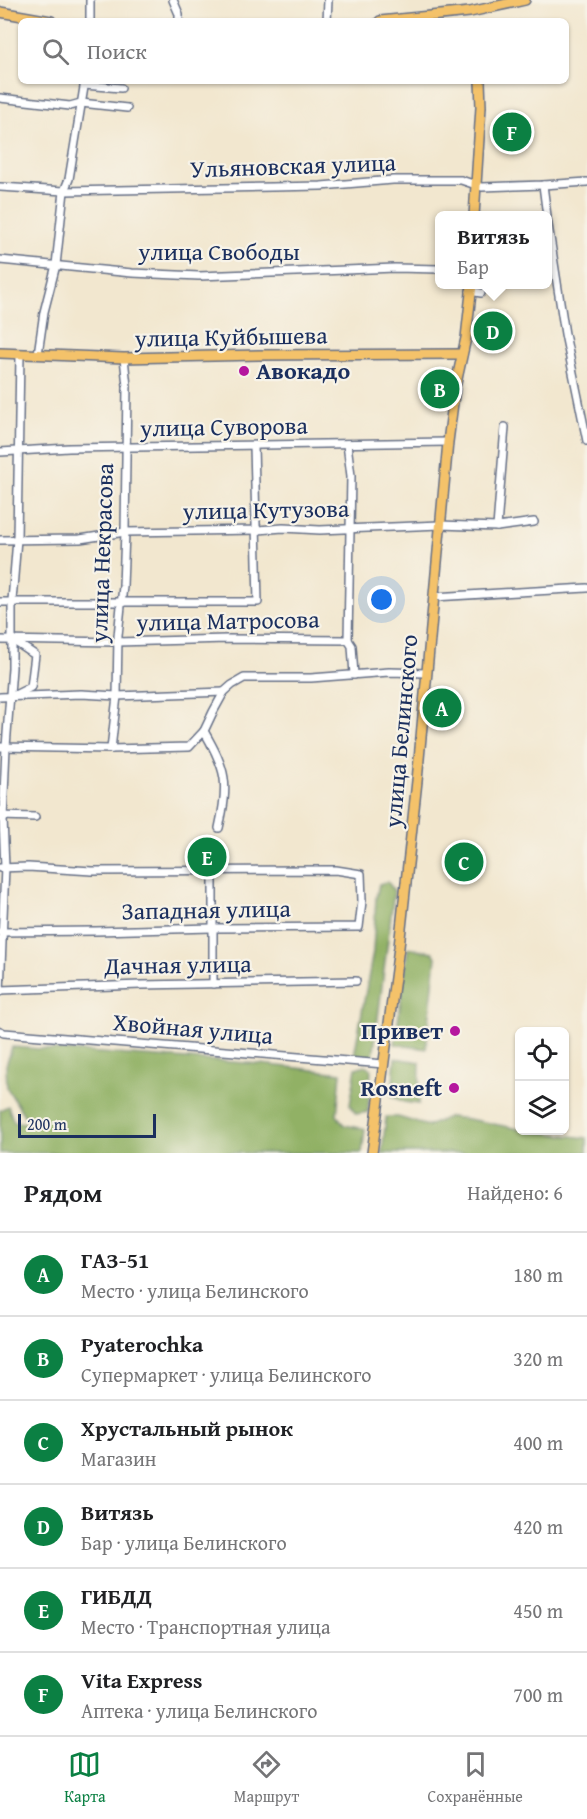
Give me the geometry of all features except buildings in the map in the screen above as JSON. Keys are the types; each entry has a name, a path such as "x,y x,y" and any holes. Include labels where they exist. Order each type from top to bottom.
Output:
{"main road":[{"path":"448,18 471,17 525,0"},
{"path":"0,12 34,18"},
{"path":"474,211 481,107 480,84"},
{"name":"улица Белинского","path":"372,1153 417,781 448,442 455,388 466,338 471,289"},
{"name":"улица Куйбышева","path":"0,353 124,358 462,354"}],"street":[{"path":"90,0 90,18"},
{"path":"173,0 179,18"},
{"path":"327,18 328,0"},
{"path":"38,354 44,312 56,265 64,191 69,179 84,84"},
{"path":"91,84 121,88"},
{"path":"0,98 127,108"},
{"name":"Ульяновская улица","path":"0,187 64,191 321,186 393,180 461,180 493,187 587,182"},
{"path":"543,186 546,211"},
{"path":"552,250 565,334 587,441"},
{"name":"улица Свободы","path":"0,260 132,273 199,276 395,268 435,269"},
{"path":"473,289 481,293"},
{"path":"0,991 3,747 12,668 20,354"},
{"name":"улица Некрасова","path":"111,749 117,696 117,642 123,586 125,532 127,386 124,358"},
{"path":"497,527 505,427"},
{"name":"улица Суворова","path":"0,452 69,448 448,442"},
{"path":"347,444 351,476 348,640 352,646 354,675"},
{"path":"0,602 258,602 258,530 254,446"},
{"name":"улица Кутузова","path":"0,540 80,539 125,532 283,528 320,530 440,525 497,527 534,522"},
{"path":"434,597 587,588"},
{"name":"улица Матросова","path":"0,640 117,642 227,639 348,640"},
{"path":"9,698 31,687 35,655 11,640"},
{"path":"3,747 111,749 189,747 204,731 224,692 244,678 311,678 389,672 426,672"},
{"path":"0,697 224,692"},
{"path":"204,731 220,759 226,783 219,828"},
{"path":"2,816 35,817"},
{"path":"2,868 213,871 213,984"},
{"name":"Западная улица","path":"1,932 359,927 362,901 361,874 336,870 213,871"},
{"name":"Дачная улица","path":"0,991 356,981"},
{"name":"Хвойная улица","path":"0,1031 384,1064"}],"green space":[{"path":"388,882 394,891 373,1057 365,1061 354,1056 373,952 376,898 379,884"},
{"path":"408,948 433,952 436,957 426,1049 395,1044"},
{"path":"12,1047 261,1064 341,1073 337,1115 344,1125 365,1129 362,1153 0,1153 0,1110 8,1106 14,1122 29,1123 7,1088 6,1065"},
{"path":"395,1058 420,1062 419,1104 404,1102 392,1096"},
{"path":"365,1065 371,1069 368,1112 356,1114 350,1105 356,1068"},
{"path":"386,1117 398,1117 428,1126 449,1117 515,1128 515,1135 562,1135 587,1138 587,1153 382,1153"}],"place":[{"name":"Vita Express","path":"512,132"},
{"name":"Витязь","path":"493,331"},
{"name":"Авокадо","path":"244,371"},
{"name":"Pyaterochka","path":"440,389"},
{"name":"ГАЗ-51","path":"442,708"},
{"name":"ГИБДД","path":"207,857"},
{"name":"Хрустальный рынок","path":"464,862"},
{"name":"Привет","path":"455,1031"},
{"name":"Rosneft","path":"454,1088"}]}
